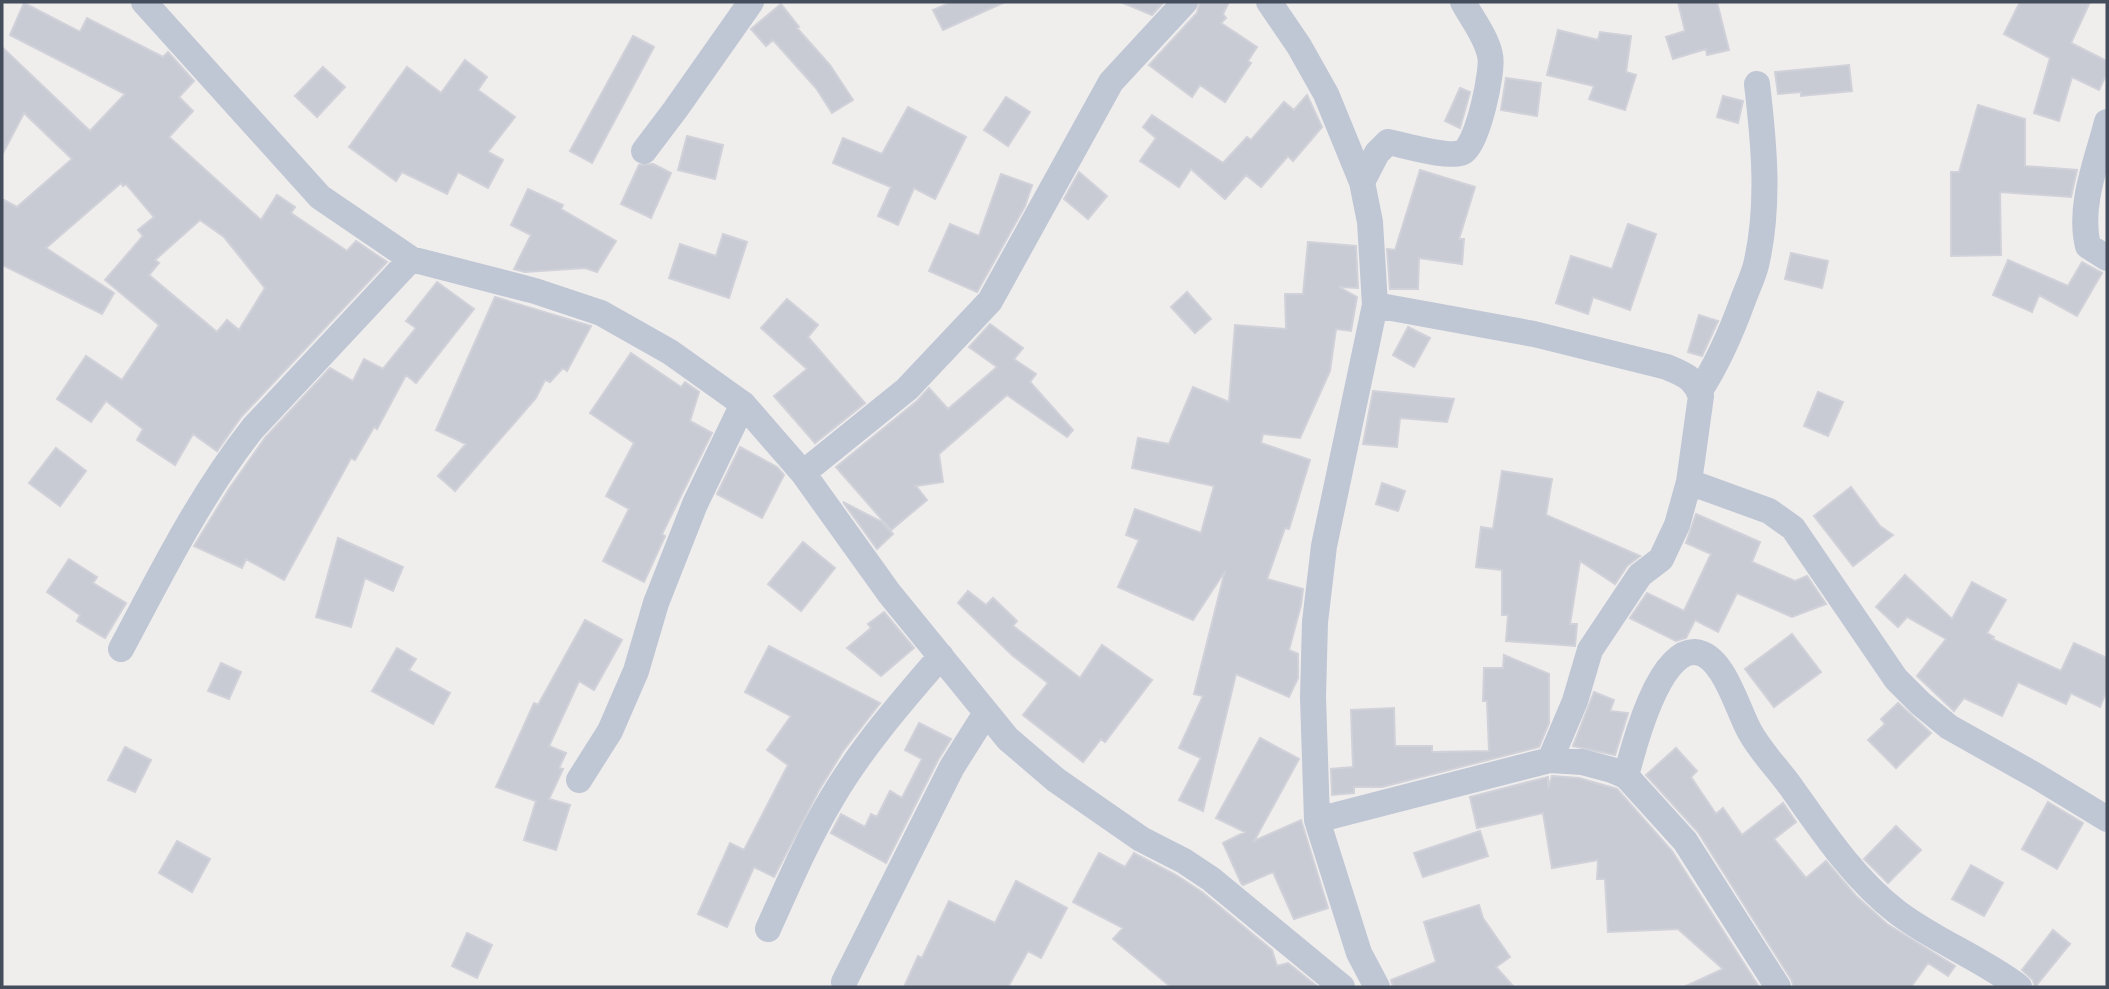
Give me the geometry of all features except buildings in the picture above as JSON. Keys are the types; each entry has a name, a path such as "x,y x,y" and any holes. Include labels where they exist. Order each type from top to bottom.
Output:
{"street":[{"path":"144,2 320,197 411,259 535,291 601,313 670,352 743,404 803,473 889,593 1008,739 1035,764 1141,839 1184,861 1211,879 1342,987"},
{"path":"644,151 751,2"},
{"path":"803,473 907,389 990,301 1111,82 1185,2"},
{"path":"1269,2 1299,46 1326,94 1363,181 1370,222 1375,305 1324,546 1315,622 1313,697 1317,820 1359,953 1377,987"},
{"path":"1363,181 1377,153 1388,142 1459,154 1469,147 1484,104 1492,67 1486,44 1464,2"},
{"path":"1699,392 1715,368 1730,336 1756,266 1764,200 1762,127 1756,83"},
{"path":"2107,122 2085,212 2084,231 2088,246 2107,258"},
{"path":"121,649 229,459 253,428 411,259"},
{"path":"1375,305 1534,334 1667,367 1687,376 1696,384 1701,396 1689,482 1677,525 1661,559 1640,575 1590,650 1575,701 1550,760"},
{"path":"579,780 610,732 636,671 656,603 695,504 743,404"},
{"path":"1689,482 1769,511 1793,528 1896,679 1920,703 1949,727 2107,819"},
{"path":"1626,776 1639,726 1670,666 1682,656 1695,652 1707,656 1730,686 1751,733 1824,833 1868,886 1896,911 1926,932 2019,987"},
{"path":"768,929 832,797 869,744 940,656"},
{"path":"844,982 952,767 986,713"},
{"path":"1317,820 1550,760 1582,762 1612,770 1626,776 1685,841 1778,987"}]}
